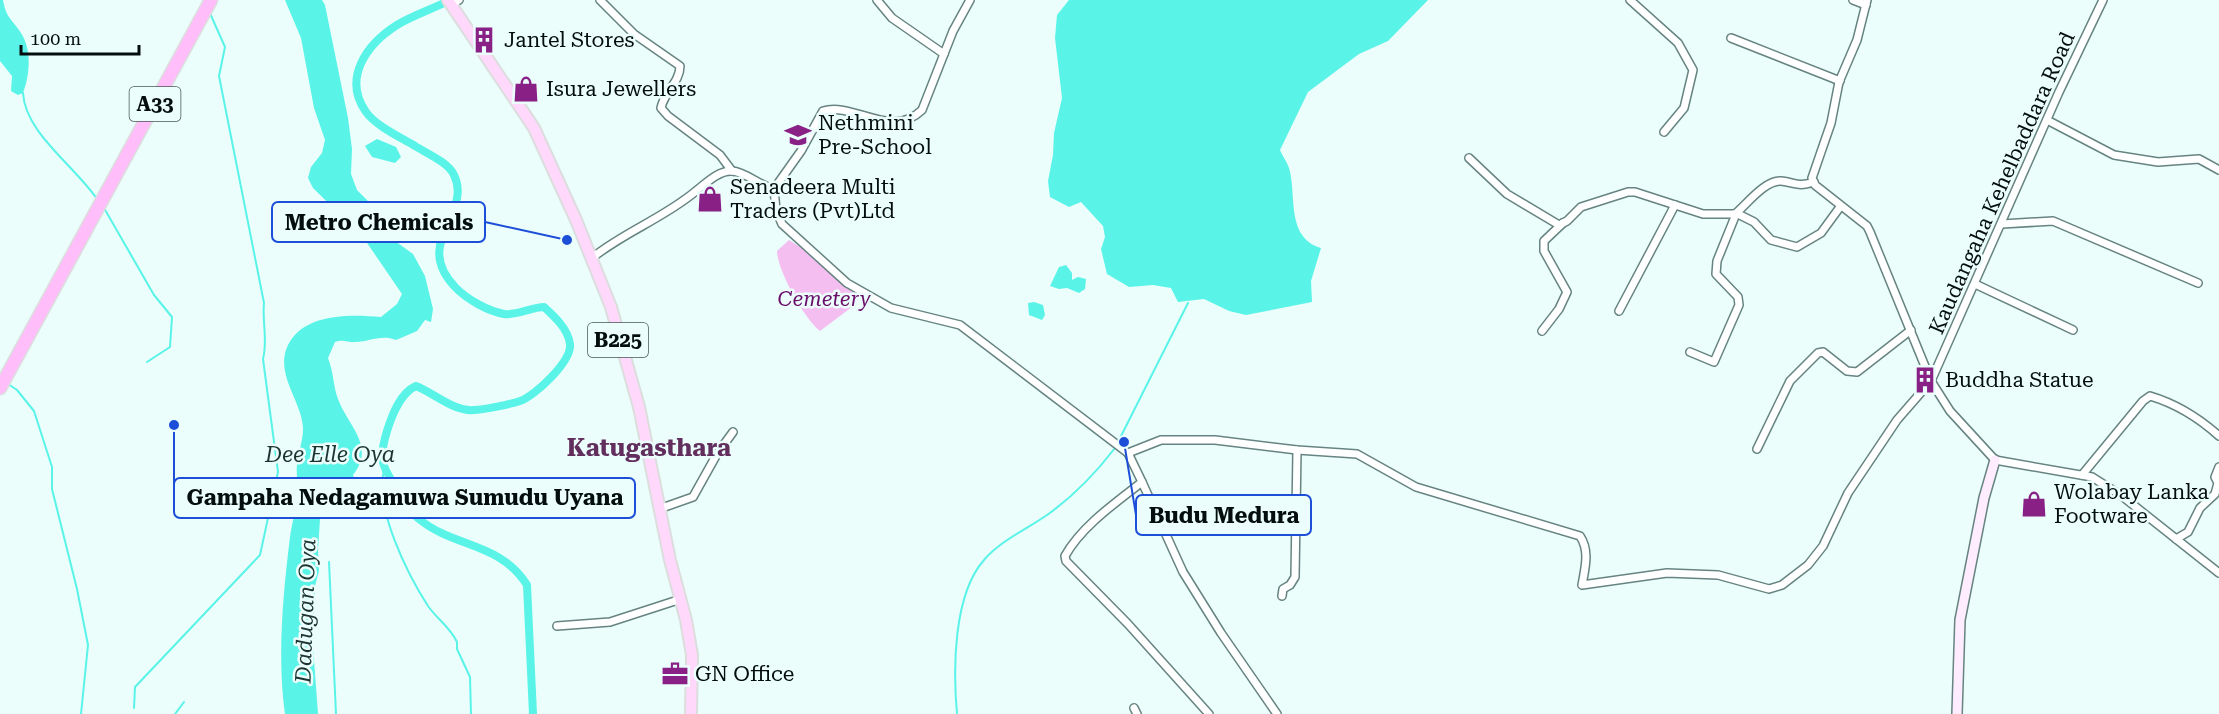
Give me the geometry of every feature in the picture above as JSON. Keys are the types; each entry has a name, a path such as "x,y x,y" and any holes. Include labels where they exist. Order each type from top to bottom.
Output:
{"highway":[{"name":"A33","path":"2,384 209,4"}],"main road":[{"name":"B225","path":"453,2 534,128 592,258 611,307 639,406 659,509 692,655 690,714"}],"street":[{"path":"600,0 634,34 680,66 680,72 663,100 661,108 668,116 720,155 732,171 774,189"},
{"path":"877,0 892,18 944,54"},
{"path":"970,0 944,54 922,110 914,118 899,122 874,120 832,109 823,111 801,152 774,189 776,210 782,224 847,283 873,300 929,318 960,325 976,335 1128,453 1183,572 1221,633 1277,714"},
{"path":"1630,0 1678,43 1693,70 1684,108 1664,132"},
{"path":"1853,0 1867,3 1857,40 1840,81 1831,123 1812,178 1840,207 1867,226 1870,231 1931,381 1950,411 1995,460 2082,475 2106,485 2219,573"},
{"name":"Kaudangaha Kehelbaddara Road","path":"1297,450 1358,454 1416,488 1580,536 1585,543 1587,561 1582,585 1658,574 1702,574 1718,575 1768,589 1782,585 1808,565 1823,546 1848,493 1897,420 1931,381 2103,0"},
{"path":"1731,38 1840,81"},
{"path":"2047,120 2114,155 2158,162 2199,159 2219,170"},
{"path":"1469,158 1507,194 1546,219 1559,225 1563,223"},
{"path":"592,258 622,237 677,206 712,178 732,171"},
{"path":"1690,352 1714,362 1739,305 1738,297 1716,274 1717,261 1736,214 1766,186 1779,181 1798,186 1814,182"},
{"path":"1542,331 1559,309 1567,292 1544,251 1544,242 1581,207 1628,192 1703,214 1736,214 1754,222 1771,240 1797,247 1821,233 1840,207"},
{"path":"1619,311 1675,205"},
{"path":"2002,225 2053,220 2198,284"},
{"path":"1975,284 2073,330"},
{"path":"1757,449 1790,381 1818,353 1823,352 1847,371 1857,372 1911,330"},
{"path":"2082,475 2144,401 2151,396 2166,401 2200,420 2219,436"},
{"path":"659,509 693,497 733,432"},
{"path":"1128,453 1161,440 1242,441 1297,450 1295,577 1290,585 1283,589 1282,596"},
{"path":"1957,714 1960,620 1984,498 1995,460"},
{"path":"2176,539 2188,532 2200,508 2215,494 2218,483 2215,477 2219,467"},
{"path":"1142,482 1082,534 1069,549 1065,556 1066,561 1128,624 1209,714"},
{"path":"557,626 610,622 681,599"}],"green space":[{"name":"Cemetery","path":"789,240 859,297 856,304 820,331 800,306 778,259 777,251"}],"water":[{"path":"0,0 3,0 8,15 21,33 27,47 29,63 27,78 23,93 18,95 11,91 12,76 0,61"},
{"name":"Dee Elle Oya","path":"285,0 322,0 325,5 348,118 352,149 351,174 357,190 367,200 395,241 413,254 425,276 433,309 431,322 425,320 417,331 396,340 385,338 360,342 335,342 328,358 338,399 358,436 362,455 353,475 357,486 347,504 339,513 320,519 319,571 315,586 313,646 318,714 285,714 281,670 283,603 297,498 297,465 303,429 299,410 287,380 284,360 286,350 302,329 313,323 340,316 381,317 397,304 402,294 363,237 313,188 308,178 311,167 322,153 325,140 314,108 301,38"},
{"path":"1069,0 1428,0 1388,41 1359,54 1308,92 1280,150 1289,169 1298,226 1310,243 1321,248 1311,281 1312,302 1246,315 1229,311 1204,299 1178,302 1171,288 1153,285 1129,287 1107,274 1101,249 1105,237 1103,226 1081,202 1069,207 1050,197 1048,181 1054,133 1062,98 1055,38 1057,15"},
{"path":"377,139 396,147 401,157 395,163 372,157 365,146"},
{"path":"1066,265 1072,273 1072,280 1078,277 1086,279 1085,289 1079,293 1067,288 1059,289 1050,286 1059,267"},
{"path":"1028,303 1043,305 1045,315 1042,320 1029,315"}],"waterway":[{"path":"450,0 403,21 376,42 361,63 357,75 356,87 359,99 366,112 376,122 442,162 454,175 458,189 456,203 445,229 439,256 444,272 456,288 478,304 504,314 544,307 567,333 569,351 551,377 527,398 504,405 467,410 452,405 416,386 410,389 394,412 384,440 382,460 386,472 419,519 447,536 504,561 527,585 533,714"},
{"path":"134,708 135,687 260,555 278,472 263,359 264,303 219,76 225,47 209,11"},
{"path":"23,93 26,108 41,135 97,199"},
{"path":"104,208 154,295 172,317 170,347 147,362"},
{"path":"957,714 955,676 957,634 966,593 974,575 990,553 1057,508 1075,492 1092,476 1115,448 1188,303"},
{"path":"8,384 17,390 34,411 52,467 52,489 77,589 88,645 81,714"},
{"path":"384,470 382,485 388,522 411,577 428,606 457,642 457,649 470,677 471,714"},
{"name":"Dadugan Oya","path":"329,562 336,714"},
{"path":"175,714 184,702"}],"place":[{"name":"Jantel Stores","path":"484,40"},
{"name":"Isura Jewellers","path":"526,89"},
{"name":"Nethmini Pre-School","path":"798,135"},
{"name":"Senadeera Multi Traders (Pvt)Ltd","path":"710,199"},
{"name":"Metro Chemicals","path":"567,240"},
{"name":"Buddha Statue","path":"1925,380"},
{"name":"Gampaha Nedagamuwa Sumudu Uyana","path":"174,425"},
{"name":"Budu Medura","path":"1124,442"},
{"name":"Wolabay Lanka Footware","path":"2034,504"},
{"name":"GN Office","path":"675,674"}],"district":[{"name":"Katugasthara","path":"649,448"}]}
